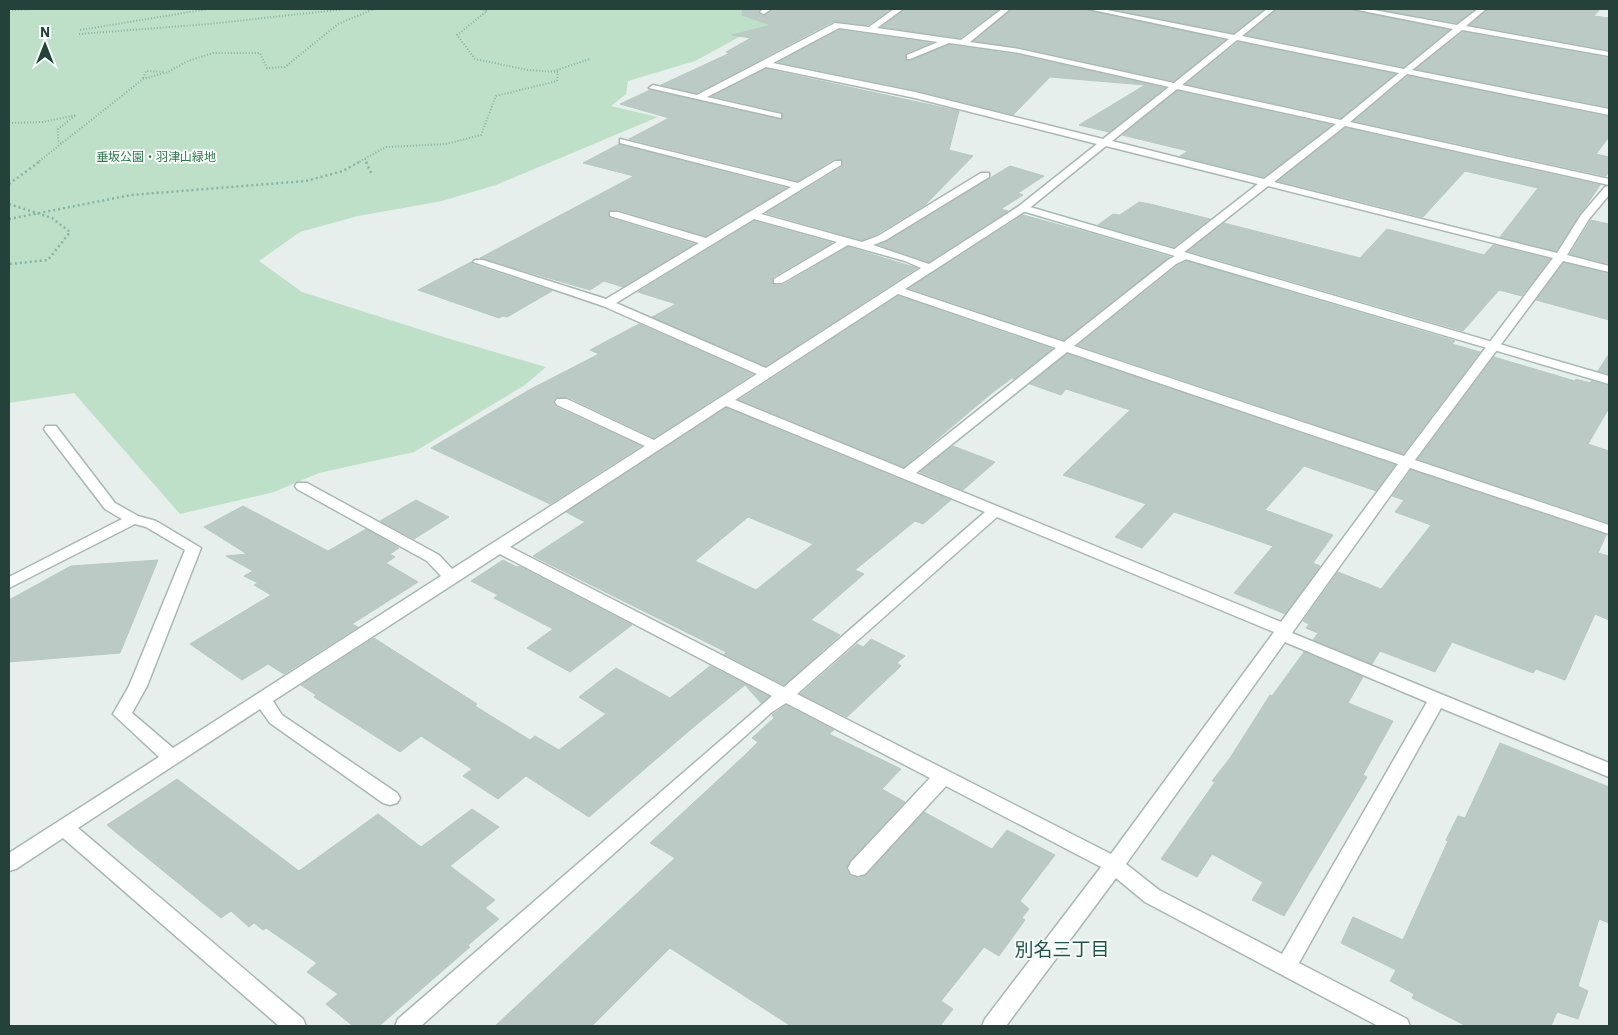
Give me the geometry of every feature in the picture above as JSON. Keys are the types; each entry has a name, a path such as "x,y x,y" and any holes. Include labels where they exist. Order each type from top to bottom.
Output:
{"street":[{"path":"870,30 899,9"},
{"path":"963,43 1006,9"},
{"path":"1092,9 1609,112"},
{"path":"9,863 450,576 1023,208 1271,9"},
{"path":"1356,9 1609,54"},
{"path":"906,474 1172,262 1266,183 1482,9"},
{"path":"699,98 838,25 1019,51 1609,182"},
{"path":"910,57 948,40"},
{"path":"765,64 915,95 1609,269"},
{"path":"653,88 778,116"},
{"path":"623,141 798,186"},
{"path":"607,303 838,163"},
{"path":"862,246 882,238 985,176"},
{"path":"993,1026 1114,865 1406,463 1560,257 1585,217 1609,189"},
{"path":"1023,208 1609,380"},
{"path":"614,214 708,242"},
{"path":"752,215 909,259 930,268"},
{"path":"778,281 846,241"},
{"path":"479,262 607,303 766,373"},
{"path":"896,290 1609,530"},
{"path":"724,400 996,511 1437,699 1609,770"},
{"path":"562,402 655,445"},
{"path":"51,429 110,506 133,519 151,524 193,548 138,686 122,714 172,757"},
{"path":"302,486 433,558 450,576"},
{"path":"406,1026 766,708 785,695 996,511"},
{"path":"9,583 133,519"},
{"path":"497,546 1114,865 1152,896 1398,1026"},
{"path":"262,698 276,719 390,798"},
{"path":"1286,966 1437,699"},
{"path":"858,868 943,777"},
{"path":"64,827 295,1026"}],"path":[{"path":"9,10 32,9"},
{"path":"80,30 208,9"},
{"path":"79,34 209,24 346,9"},
{"path":"9,184 62,145 143,79 168,72 188,61 212,52 260,52 267,68 285,67 338,24 374,9"},
{"path":"9,220 31,213 131,195 306,181 343,171 386,147 446,144 480,135 496,96 557,81 558,72 528,70 475,58 457,35 487,11 482,9"},
{"path":"90,32 93,27"},
{"path":"552,72 590,59"},
{"path":"143,79 146,71 168,72"},
{"path":"9,123 43,122 76,115 58,129 58,140 62,145"},
{"path":"365,159 372,175"},
{"path":"9,203 31,213 52,218 70,232 48,260 9,264"}],"green space":[{"name":"垂坂公園・羽津山緑地","path":"9,9 750,9 772,27 743,35 695,61 628,81 626,94 611,106 658,117 496,185 442,201 358,216 300,232 259,261 302,292 546,367 525,385 414,452 319,473 274,492 180,514 74,393 9,403"}],"building":[{"path":"743,9 761,9 758,12 763,16 773,9 891,9 868,25 834,21 697,93 661,85 730,53 726,52 751,38 732,35 771,25 742,15"},
{"path":"905,9 999,9 960,38 882,27"},
{"path":"1012,9 1086,9 1225,40 1174,81 1019,47 974,41"},
{"path":"1110,9 1264,9 1234,33"},
{"path":"1277,9 1351,9 1449,30 1404,67 1246,35"},
{"path":"1377,9 1475,9 1457,23"},
{"path":"1488,9 1600,9 1594,16 1609,18 1609,50 1470,25"},
{"path":"839,30 931,43 906,53 907,61 949,45 1019,55 1165,88 1109,132 1079,125 1145,85 1050,77 1013,115 915,90 778,62"},
{"path":"1463,32 1609,58 1609,107 1416,69"},
{"path":"1238,42 1395,74 1341,118 1186,84"},
{"path":"766,69 959,111 949,150 973,156 925,205 877,234 862,240 766,213 842,167 842,160 834,159 798,181 629,139 669,118 620,104 650,90 782,119 781,112 712,96"},
{"path":"1408,76 1609,117 1609,137 1596,154 1609,157 1609,171 1606,176 1354,121"},
{"path":"1177,91 1332,125 1264,177 1180,156 1188,151 1122,135"},
{"path":"1345,128 1600,185 1556,251 1500,237 1538,188 1465,171 1423,217 1278,181"},
{"path":"619,144 786,188 706,236 619,210 609,211 609,218 694,244 623,287 604,281 590,290 480,258 634,176 583,163"},
{"path":"1010,166 1044,176 1018,193 1023,195 1001,209 1008,211 929,262 879,245"},
{"path":"1139,202 1210,219 1174,247 1098,225 1113,214 1120,215"},
{"path":"1023,215 1170,257 1064,340 909,288"},
{"path":"1591,220 1609,224 1609,264 1570,254"},
{"path":"754,221 832,243 773,277 774,285 783,285 848,247 917,268 766,366 652,317 676,304 638,292"},
{"path":"1224,223 1360,258 1387,229 1484,255 1493,245 1550,259 1522,296 1499,290 1463,331 1188,251"},
{"path":"1186,261 1455,341 1452,344 1480,352 1403,454 1078,345 1177,266"},
{"path":"471,262 472,264 552,291 507,317 499,318 418,290"},
{"path":"1564,263 1609,274 1609,320 1536,300"},
{"path":"898,296 1052,349 1014,379 1012,378 993,392 904,467 739,400"},
{"path":"639,324 753,374 654,438 568,397 555,398 553,403 556,407 641,446 550,504 431,448 529,390 599,354 590,350"},
{"path":"1067,354 1395,465 1376,491 1304,466 1265,510 1333,535 1313,563 1320,566 1285,614 1234,593 1273,546 1174,512 1142,548 1115,537 1146,504 1063,475 1130,410 1066,389 1061,395 1030,384"},
{"path":"1609,354 1609,374 1598,371"},
{"path":"1494,357 1575,381 1576,379 1590,383 1591,381 1609,386 1609,408 1588,444 1609,451 1609,523 1418,459"},
{"path":"726,408 951,500 923,524 915,521 855,570 864,574 811,620 840,635 784,685 724,654 726,652 533,556 585,522 566,512","holes":["748,517 813,544 756,590 695,561"]},
{"path":"953,446 995,462 963,490 920,472"},
{"path":"1411,470 1606,535 1598,553 1609,556 1609,620 1595,614 1565,680 1536,669 1533,673 1452,642 1435,672 1380,651 1372,664 1313,640 1318,633 1306,628 1309,624 1303,621 1338,572 1381,589 1431,525 1395,512 1404,500 1392,496"},
{"path":"416,500 449,517 414,539 380,521"},
{"path":"243,506 328,551 366,529 399,548 390,554 395,557 386,563 418,582 352,624 358,627 284,674 268,664 242,680 190,644 271,595 254,585 258,583 244,576 253,571 226,556 247,554 204,527"},
{"path":"158,560 120,653 9,662 9,600 71,566"},
{"path":"503,560 517,567 519,566 632,625 570,672 527,648 553,629 494,598 498,595 471,581"},
{"path":"374,638 477,704 475,706 530,740 535,736 559,750 606,714 579,697 616,668 670,698 710,666 769,696 761,703 745,685 589,817 526,776 498,799 463,776 472,769 421,736 400,752 314,697 316,695 301,685"},
{"path":"871,639 905,656 897,663 901,666 847,717 800,694 857,644 863,647"},
{"path":"1304,652 1363,677 1348,703 1393,721 1363,775 1367,777 1284,916 1252,900 1263,882 1212,854 1197,877 1161,859 1215,782 1212,781 1230,758 1270,695 1272,696"},
{"path":"786,705 834,730 829,734 901,769 882,789 905,802 850,861 846,869 850,876 859,878 866,875 924,812 992,849 1007,830 1055,855 1020,901 1029,909 1022,918 1025,920 999,956 984,947 941,1001 953,1009 940,1026 791,1026 670,948 592,1026 495,1026 675,858 650,843 758,742 752,738 774,718 772,715"},
{"path":"1500,743 1609,787 1609,923 1599,919 1578,986 1588,991 1578,1019 1557,1012 1551,1026 1466,1026 1412,998 1414,994 1390,981 1396,970 1341,943 1353,917 1403,940 1448,841 1446,840 1458,816 1465,818"},
{"path":"177,779 299,871 378,814 421,847 472,809 499,827 450,866 495,900 485,908 499,919 468,945 470,947 379,1026 353,1026 326,1004 338,994 307,972 317,963 266,928 263,930 254,923 249,927 231,911 221,918 107,825"}],"district":[{"name":"別名三丁目","path":"1062,949"}]}
